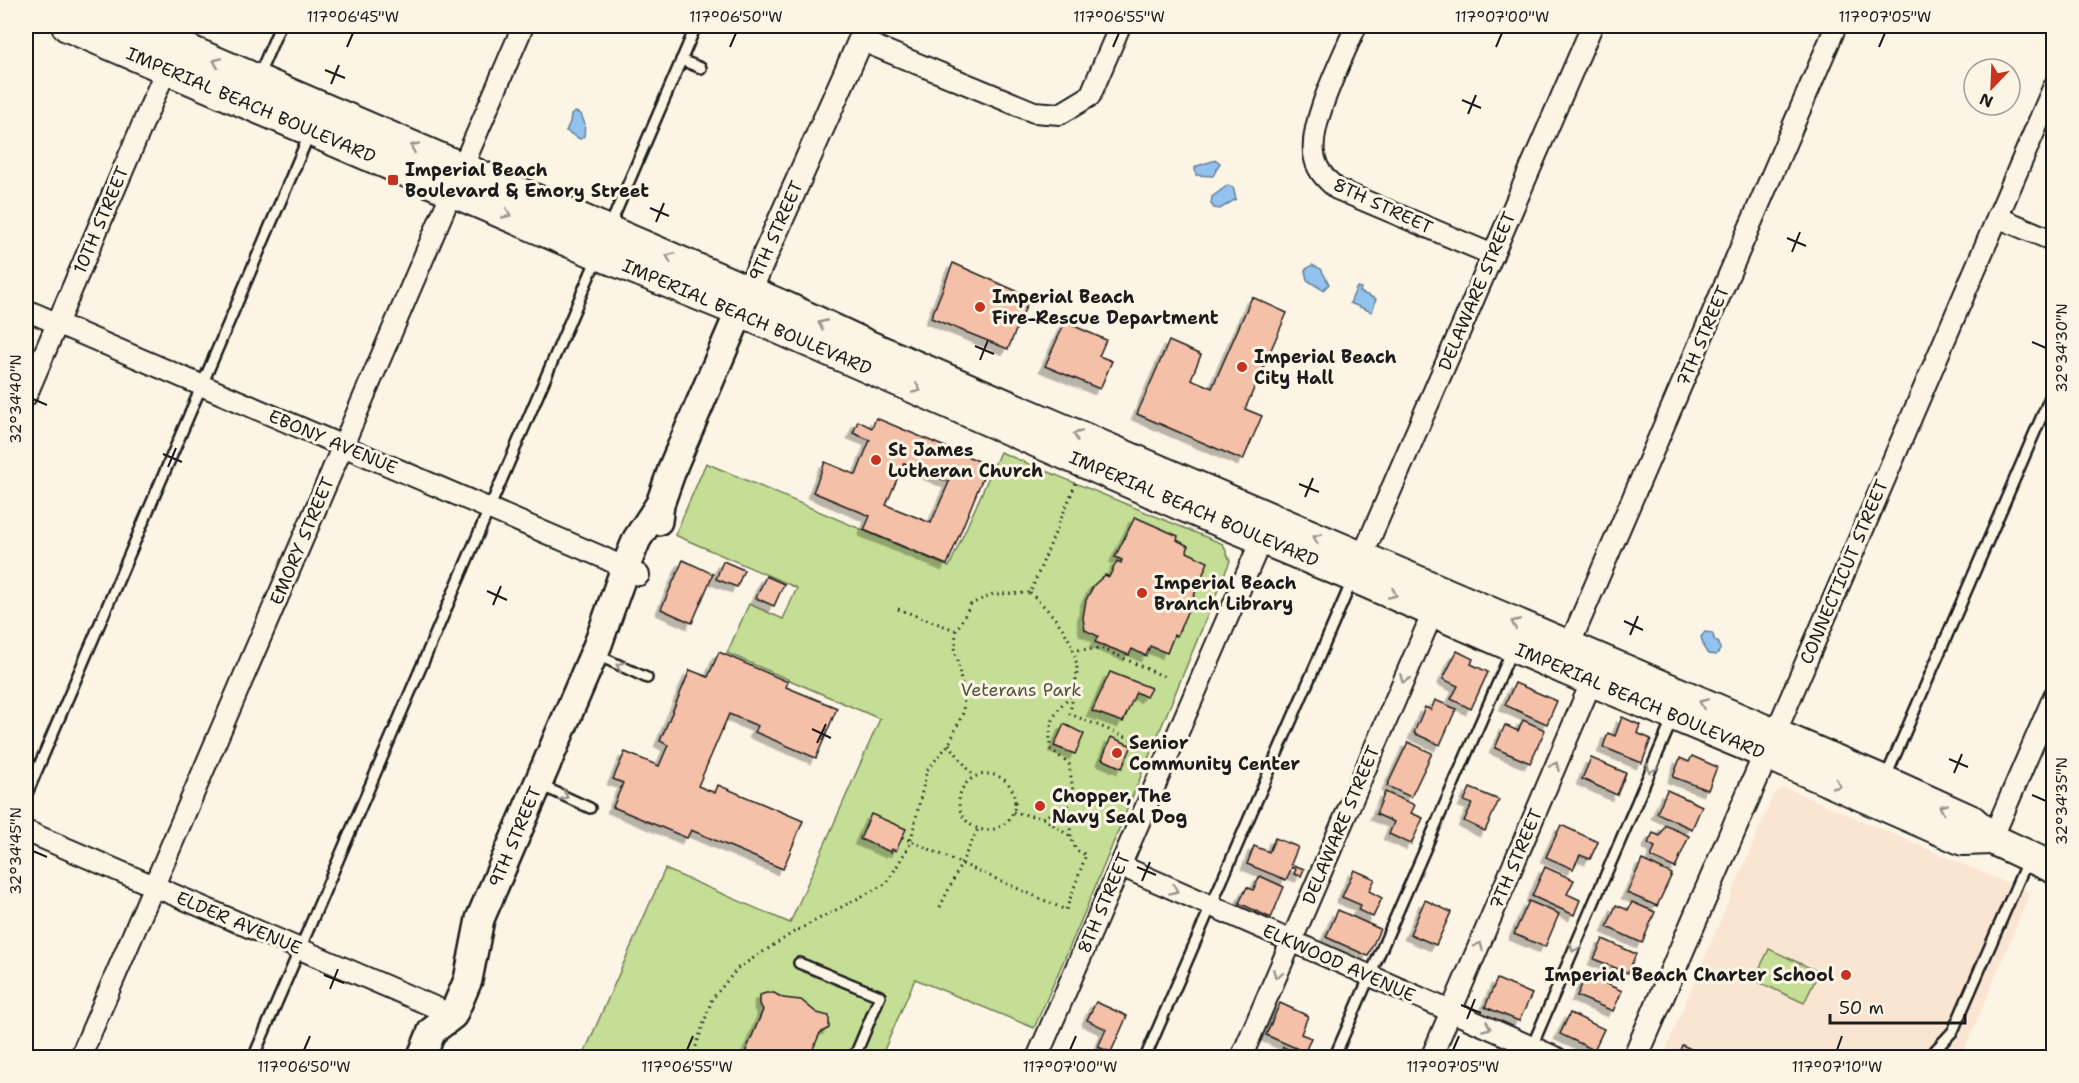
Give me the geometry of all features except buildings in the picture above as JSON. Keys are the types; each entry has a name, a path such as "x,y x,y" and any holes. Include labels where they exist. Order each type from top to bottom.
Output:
{"main road":[{"name":"IMPERIAL BEACH BOULEVARD","path":"67,26 257,80 457,179 744,301 871,346 1267,528 1438,602 1569,646 1596,670 1674,715 1884,781 1972,821 1992,839 2041,862"},
{"name":"IMPERIAL BEACH BOULEVARD","path":"132,26 172,56 311,130 457,179"},
{"name":"9TH STREET","path":"421,1058 440,1018 468,980 480,919 610,611 657,532 660,504 674,464 744,301"},
{"name":"IMPERIAL BEACH BOULEVARD","path":"1438,602 1513,647 1596,670 1771,744 1963,840 1992,839"}],"street":[{"name":"EMORY STREET","path":"80,1058 523,26"},
{"path":"863,33 1034,112 1060,114 1090,96 1120,26"},
{"name":"8TH STREET","path":"1356,26 1328,92 1316,128 1314,158 1321,173 1337,189 1493,255"},
{"name":"DELAWARE STREET","path":"1358,567 1592,26"},
{"name":"7TH STREET","path":"1569,646 1836,26"},
{"name":"9TH STREET","path":"744,301 863,33"},
{"name":"10TH STREET","path":"26,396 172,56"},
{"name":"CONNECTICUT STREET","path":"1635,1058 2054,86"},
{"path":"1997,217 2054,241"},
{"name":"EBONY AVENUE","path":"26,310 632,571"},
{"name":"8TH STREET","path":"1037,1058 1267,528"},
{"name":"DELAWARE STREET","path":"1241,1058 1438,602"},
{"name":"7TH STREET","path":"1431,1058 1596,670"},
{"path":"1992,839 2054,696"},
{"name":"ELDER AVENUE","path":"26,831 300,949 440,1018"},
{"name":"ELKWOOD AVENUE","path":"1120,866 1451,1011 1529,1052 1557,1058"}],"lane":[{"path":"257,80 280,26"},
{"path":"253,1058 696,26"},
{"path":"681,60 701,68"},
{"path":"26,796 311,130"},
{"path":"1884,781 2054,388"},
{"path":"1145,1058 1358,567"},
{"path":"1334,1058 1513,647"},
{"path":"593,654 647,678"},
{"path":"1529,1052 1674,715"},
{"path":"538,784 590,808"},
{"path":"1928,1058 1953,1031 2041,862"},
{"path":"799,963 880,996 854,1058"}],"path":[{"path":"1030,593 1078,479"},
{"path":"693,1058 712,999 738,969 794,932 887,883 911,841 927,770 949,744 963,713 964,697 955,648 956,631 971,604 993,594 1030,593 1052,613 1071,643 1077,668 1070,714 1139,742"},
{"path":"898,609 956,631"},
{"path":"1072,650 1103,649 1165,677"},
{"path":"902,837 1066,910 1086,855 1077,850 1071,837 1068,805 1073,790 1069,764 1050,749 1049,727 1059,705 1073,694"},
{"path":"949,744 974,777"},
{"path":"984,774 994,776 1007,783 1014,797 1013,812 999,828 978,829 963,818 958,801 965,784 974,777 984,774"},
{"path":"1042,818 1068,805"},
{"path":"1013,812 1042,818 1071,837"},
{"path":"940,907 959,863 978,829"}],"shaded area":[{"name":"Imperial Beach Charter School","path":"1784,787 2030,893 1962,1057 1662,1058 1774,794"}],"green space":[{"name":"Veterans Park","path":"1000,452 1223,544 1230,561 1078,928 1034,1028 915,979 881,1057 582,1058 665,869 790,923 880,719 727,653 749,604 783,619 797,588 675,535 706,463 949,567"},
{"path":"1769,949 1819,972 1804,1003 1754,980"}],"water":[{"path":"575,112 581,114 585,124 584,136 580,139 566,131 571,115"},
{"path":"1216,160 1220,163 1213,176 1196,175 1197,166"},
{"path":"1228,185 1233,187 1236,199 1220,209 1214,208 1211,204 1212,197"},
{"path":"1312,265 1321,269 1329,284 1323,290 1307,280 1305,270"},
{"path":"1357,287 1361,288 1360,292 1376,299 1372,312 1350,303"},
{"path":"1705,632 1712,633 1715,641 1719,643 1720,650 1716,655 1708,654 1704,648 1701,637"}],"place":[{"name":"Imperial Beach Boulevard & Emory Street","path":"393,180"},
{"name":"Imperial Beach Fire-Rescue Department","path":"980,307"},
{"name":"Imperial Beach City Hall","path":"1242,367"},
{"name":"St James Lutheran Church","path":"876,460"},
{"name":"Imperial Beach Branch Library","path":"1142,593"},
{"name":"Senior Community Center","path":"1117,753"},
{"name":"Chopper, The Navy Seal Dog","path":"1040,806"},
{"name":"Imperial Beach Charter School","path":"1846,975"}]}
